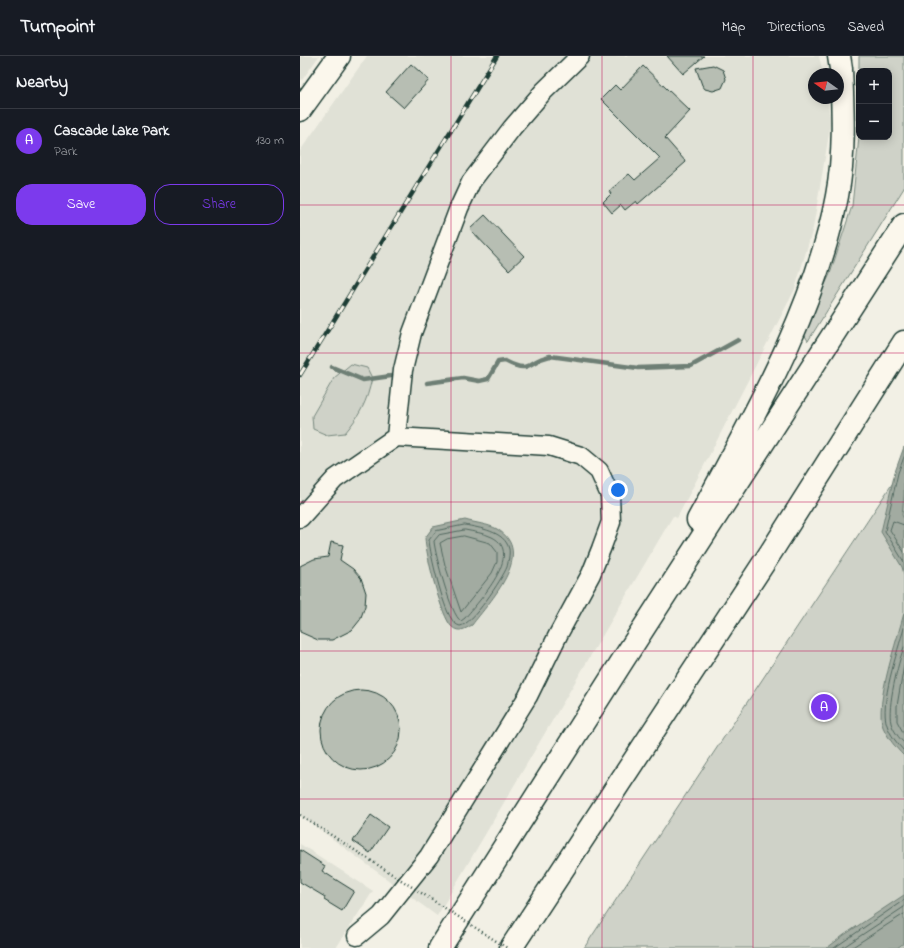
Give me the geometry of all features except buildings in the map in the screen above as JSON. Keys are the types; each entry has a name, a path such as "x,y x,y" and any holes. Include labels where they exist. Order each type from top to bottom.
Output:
{"main road":[{"path":"300,110 339,56"},
{"path":"623,660 739,442 782,354 816,276 829,232 837,195 843,152 841,69 839,56"},
{"path":"440,948 623,660 904,225"},
{"path":"511,948 771,552 904,342"}],"lane":[{"path":"396,437 403,370 412,333 459,208 471,182 512,128 543,92 580,56"},
{"path":"300,518 335,479 396,437 549,446 581,456 599,471 610,495 610,522 591,574 524,703 429,856 381,916 357,936"}],"path":[{"path":"300,815 507,948"}],"shaded area":[{"path":"300,56 319,56 302,80 300,79"},
{"path":"367,56 819,56 822,68 808,68 808,104 828,104 831,122 813,228 795,289 677,518 673,516 437,916 300,815 300,151"},
{"path":"859,56 904,56 904,188 808,341 803,332 830,274 852,206 859,140 892,140 892,68 859,68"},
{"path":"351,364 367,368 372,378 368,394 359,414 345,433 327,435 313,429 312,416 334,378"},
{"path":"904,466 904,948 584,948"},
{"path":"300,844 373,891 336,948 300,948"}],"water":[{"path":"904,447 904,495 902,515 904,519 904,574 902,567 881,532 895,472"},
{"path":"465,520 497,529 508,539 512,551 511,564 506,577 489,604 472,625 464,629 457,630 452,627 443,611 431,571 425,538 433,527"},
{"path":"904,613 904,756 887,735 883,727 881,717 884,688"},
{"path":"904,895 904,943 897,948 827,948 844,935"}],"waterway":[{"path":"427,383 463,378 479,381 488,379 498,362 505,361 520,367 525,367 542,358 550,356 638,368 691,366 738,340"},
{"path":"332,367 363,380 391,376"}],"railway":[{"path":"300,375 497,56"}],"place":[{"name":"Cascade Lake Park","path":"824,707"}]}
